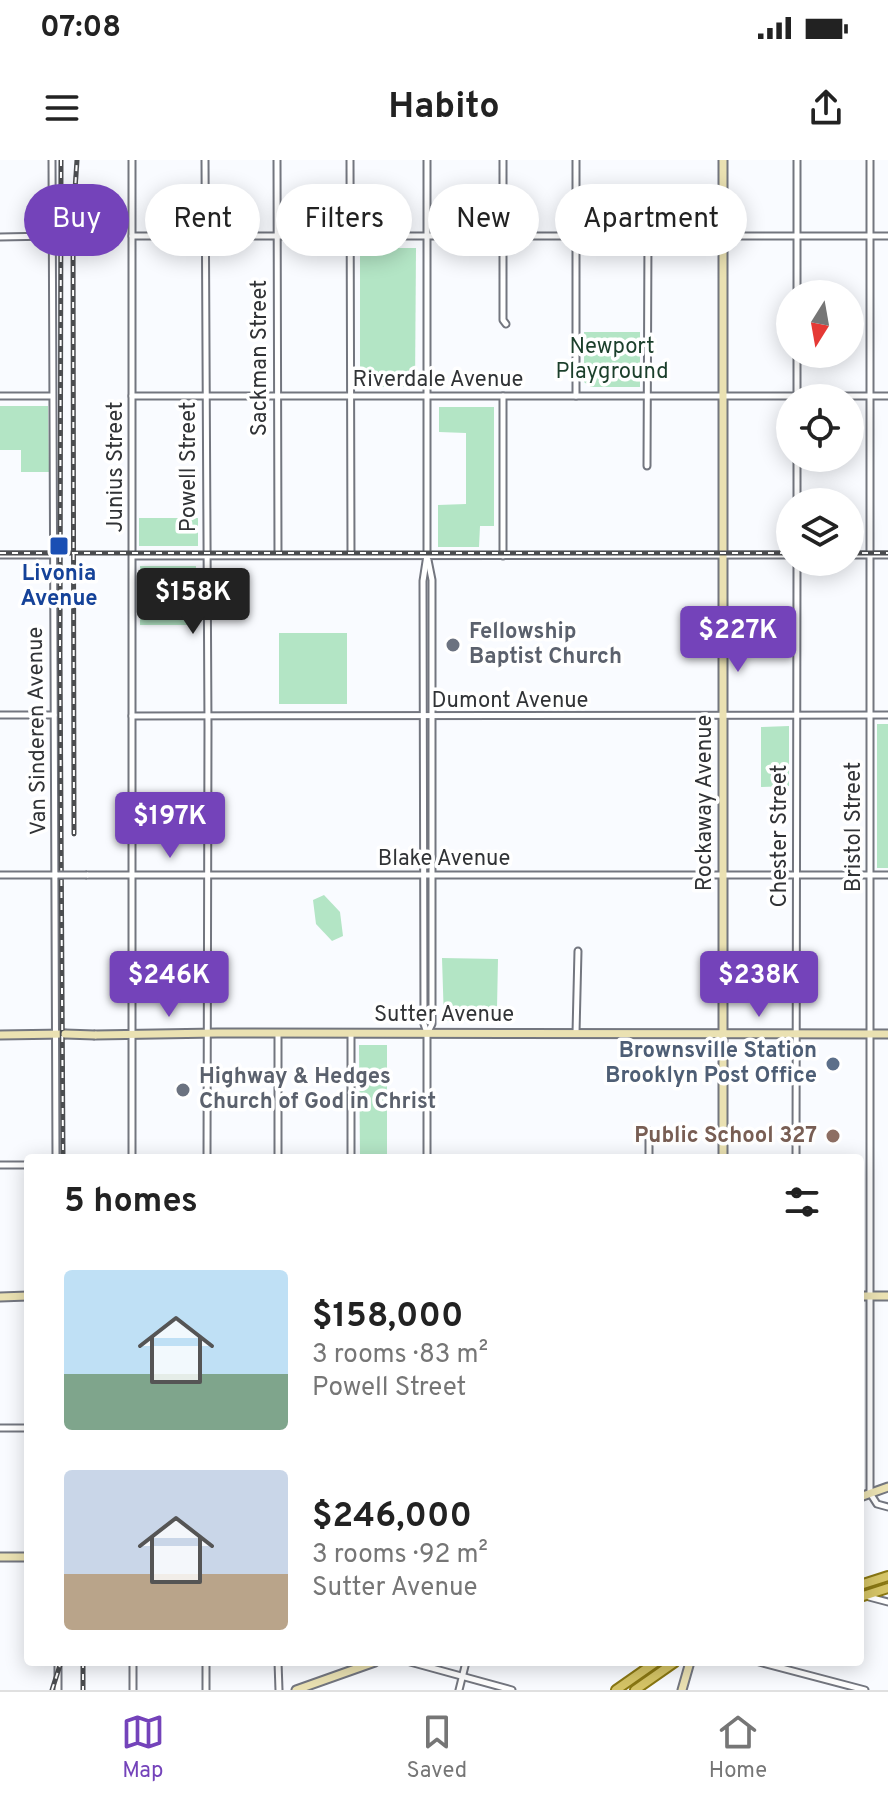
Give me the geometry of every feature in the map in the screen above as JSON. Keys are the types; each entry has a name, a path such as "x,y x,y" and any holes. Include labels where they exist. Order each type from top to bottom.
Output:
{"main road":[{"path":"864,1584 888,1576"},
{"path":"864,1595 888,1588"},
{"path":"616,1690 650,1666"},
{"path":"635,1690 669,1666"}],"street":[{"name":"Van Sinderen Avenue","path":"52,160 52,184"},
{"name":"Junius Street","path":"132,160 132,1154"},
{"name":"Powell Street","path":"205,160 205,184"},
{"name":"Sackman Street","path":"277,160 277,184"},
{"path":"350,160 350,184"},
{"path":"427,160 427,555 423,581 427,1154"},
{"path":"503,160 503,184"},
{"path":"576,160 576,184"},
{"name":"Rockaway Avenue","path":"723,160 723,184"},
{"path":"797,160 797,280"},
{"name":"Bristol Street","path":"870,160 870,1493"},
{"path":"132,236 145,236"},
{"path":"412,236 427,236"},
{"path":"747,236 888,236"},
{"path":"0,237 24,237"},
{"name":"Van Sinderen Avenue","path":"52,256 56,1154"},
{"name":"Powell Street","path":"205,256 207,1154"},
{"name":"Sackman Street","path":"277,256 278,555"},
{"path":"350,256 351,555"},
{"path":"503,256 503,320 506,324"},
{"path":"576,256 576,396"},
{"path":"647,466 648,256"},
{"name":"Rockaway Avenue","path":"723,256 723,1154"},
{"path":"0,396 52,396"},
{"name":"Riverdale Avenue","path":"132,396 776,397"},
{"path":"503,396 503,556"},
{"name":"Riverdale Avenue","path":"864,396 888,396"},
{"path":"0,555 52,555"},
{"path":"427,555 432,580 433,875 432,1024 427,1033"},
{"path":"133,556 776,555"},
{"path":"864,555 888,555"},
{"name":"Chester Street","path":"796,1154 797,576"},
{"path":"0,715 54,715"},
{"name":"Dumont Avenue","path":"132,716 888,715"},
{"name":"Blake Avenue","path":"0,875 888,875"},
{"path":"576,1033 578,951"},
{"path":"278,1033 278,1154"},
{"path":"351,1033 351,1154"},
{"name":"Sutter Avenue","path":"0,1035 888,1034"},
{"path":"649,1131 649,1154"},
{"path":"0,1165 24,1165"},
{"path":"0,1297 24,1296"},
{"path":"864,1296 888,1296"},
{"path":"0,1428 24,1428"},
{"path":"864,1495 888,1487"},
{"path":"870,1493 877,1504 888,1507"},
{"path":"0,1557 24,1557"},
{"path":"864,1596 888,1602"},
{"path":"58,1666 58,1690"},
{"path":"133,1666 133,1690"},
{"path":"206,1666 206,1690"},
{"path":"278,1666 279,1690"},
{"path":"296,1690 351,1666"},
{"path":"425,1666 512,1690"},
{"path":"459,1690 465,1666"},
{"path":"682,1690 689,1666"},
{"path":"774,1666 865,1690"}],"green space":[{"path":"412,248 416,248 415,387 360,387 360,256 412,256"},
{"name":"Newport Playground","path":"584,332 640,332 640,387 591,387 584,382"},
{"path":"0,406 48,406 49,472 21,472 21,450 0,450"},
{"path":"439,407 494,407 494,526 480,526 479,547 438,547 438,505 466,504 466,433 439,432"},
{"path":"139,518 198,518 198,546 139,546"},
{"path":"140,566 196,566 196,625 140,625"},
{"path":"279,633 347,633 347,704 279,704"},
{"path":"877,724 888,724 888,868 877,868"},
{"path":"789,726 789,786 761,787 761,727"},
{"path":"324,895 340,912 343,936 332,941 316,924 313,900"},
{"path":"442,958 498,959 497,1008 445,1009 467,1010 467,1021 444,1021"},
{"path":"359,1045 387,1045 387,1154 360,1154"}],"railway":[{"path":"61,160 63,1154"},
{"path":"75,184 77,160"},
{"path":"73,256 74,834"},
{"path":"0,553 776,553"},
{"path":"864,553 888,553"},
{"path":"52,1690 60,1666"},
{"path":"83,1666 83,1690"}],"place":[{"name":"Livonia Avenue","path":"59,546"},
{"name":"Fellowship Baptist Church","path":"453,645"},
{"name":"Brownsville Station Brooklyn Post Office","path":"833,1064"},
{"name":"Highway & Hedges Church of God in Christ","path":"183,1090"},
{"name":"Public School 327","path":"833,1136"}]}
